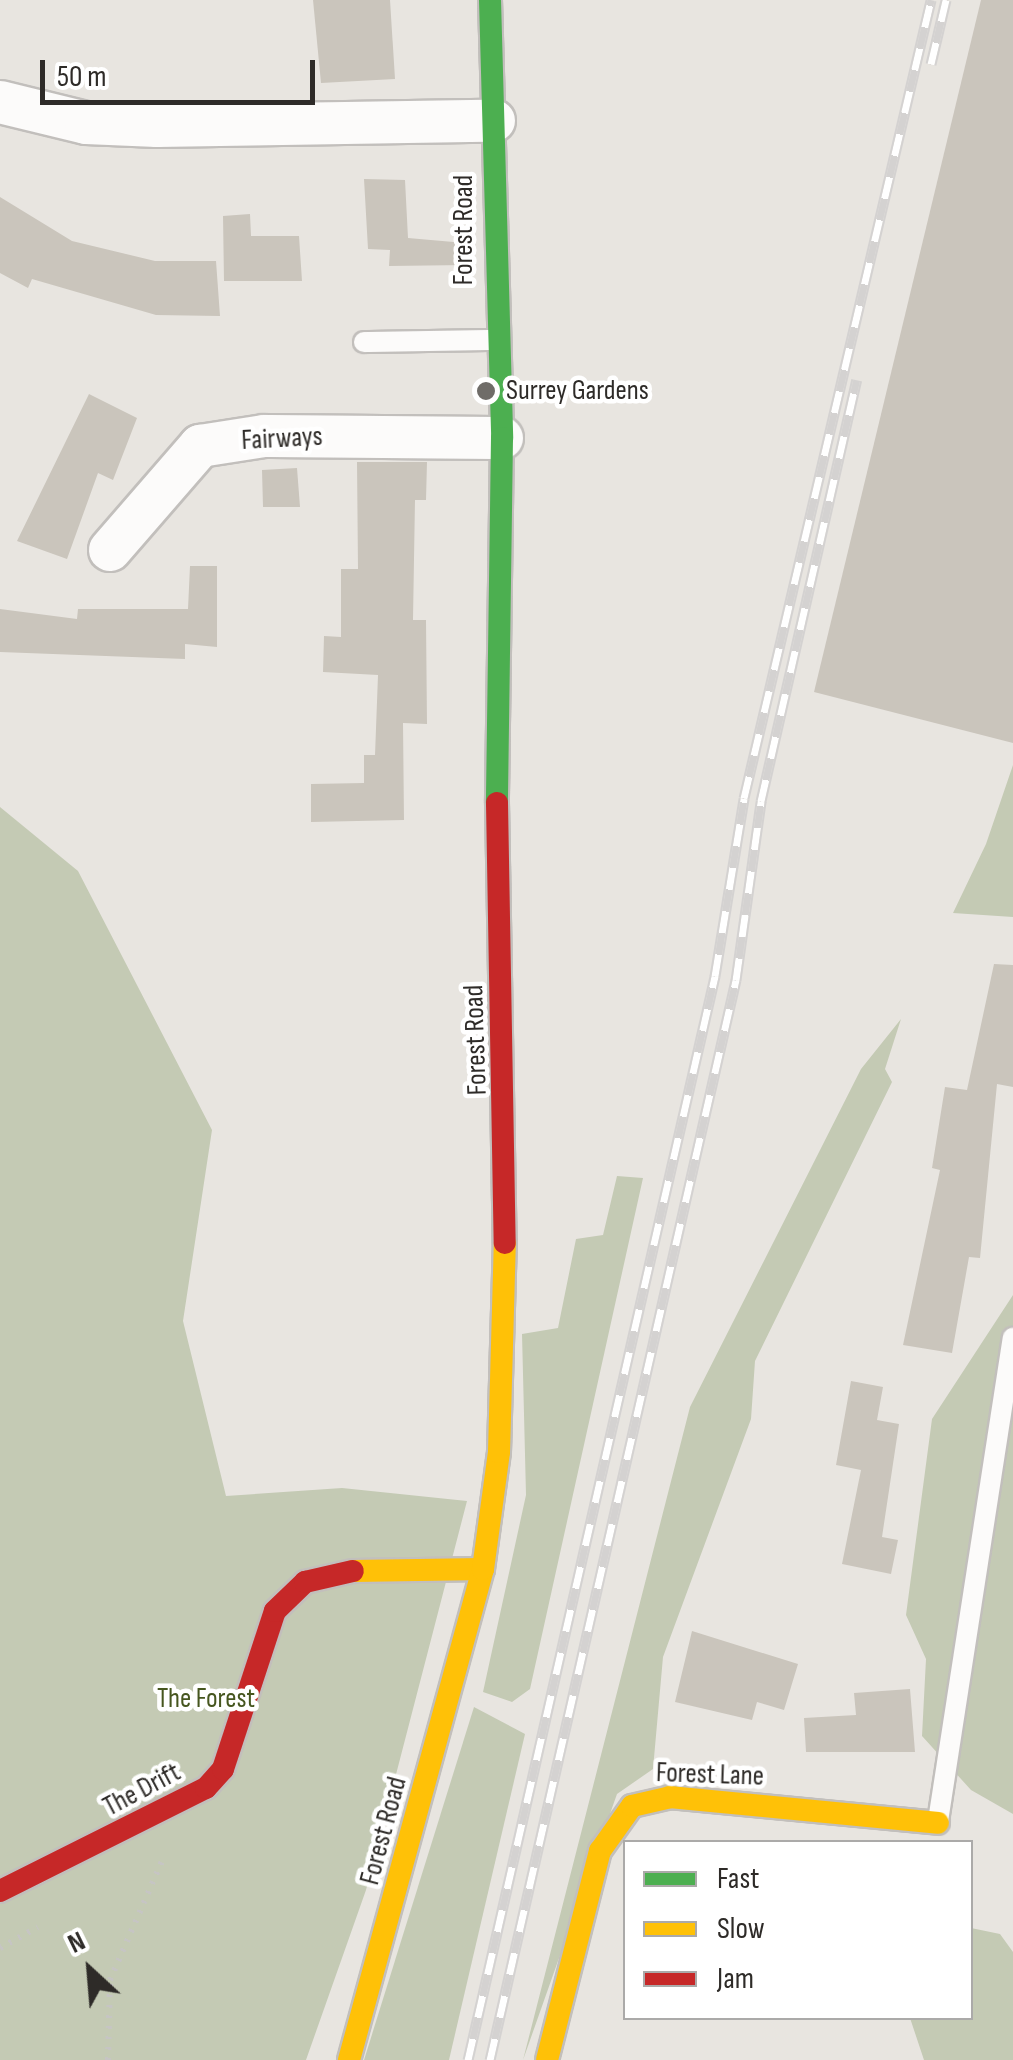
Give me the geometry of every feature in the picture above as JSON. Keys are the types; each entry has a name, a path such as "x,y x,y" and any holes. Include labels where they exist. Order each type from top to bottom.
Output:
{"street":[{"name":"Forest Road","path":"348,2060 483,1569 499,1452 509,1093 494,763 502,438 493,340 490,0"},
{"path":"0,102 139,125 494,121"},
{"name":"Fairways","path":"110,550 200,446 264,436 502,438"},
{"name":"The Drift","path":"0,1891 187,1805 223,1769 263,1638 305,1582 382,1564 483,1569"},
{"name":"Forest Lane","path":"547,2060 600,1851 632,1806 670,1797 938,1822"}],"lane":[{"path":"364,342 493,340"},
{"path":"938,1822 1013,1338"}],"path":[{"path":"108,2060 110,1980 187,1805"}],"green space":[{"path":"1013,765 1013,917 953,913 986,844"},
{"name":"The Forest","path":"0,807 78,871 212,1130 183,1321 226,1496 342,1488 467,1501 366,1890 306,2060 0,2060"},
{"path":"901,1019 885,1069 892,1082 755,1361 751,1419 663,1657 653,1769 617,1794 523,2060 690,1407 861,1069"},
{"path":"617,1176 643,1178 530,1689 512,1702 483,1692 526,1495 522,1334 558,1328 576,1239 603,1235"},
{"path":"1013,1295 1013,1814 971,1790 922,1736 926,1659 906,1615 932,1419"},
{"path":"474,1707 525,1734 449,2060 364,2060"},
{"path":"973,1928 1000,1934 1013,1952 1013,2060 924,2060 911,2020 973,2020"}],"building":[{"path":"313,0 390,0 395,79 321,83"},
{"path":"981,0 1013,0 1013,743 814,692"},
{"path":"364,179 405,180 408,238 465,243 466,265 389,266 390,250 368,249"},
{"path":"0,197 72,241 155,261 216,261 220,316 156,315 32,279 28,288 0,273"},
{"path":"250,214 251,236 299,236 302,281 224,281 223,216"},
{"path":"89,394 137,418 113,480 98,473 67,559 17,541"},
{"path":"357,462 427,462 426,500 415,500 413,620 426,620 427,724 403,723 404,820 311,822 311,784 364,783 364,755 375,755 378,675 323,672 324,636 341,637 341,569 358,569"},
{"path":"297,468 300,507 263,507 262,470"},
{"path":"190,566 217,566 217,647 185,644 185,659 0,652 0,609 77,619 78,609 188,609"},
{"path":"994,964 1013,965 1013,1087 997,1084 980,1258 969,1257 952,1353 903,1345 940,1170 932,1168 945,1087 967,1090"},
{"path":"851,1381 883,1387 877,1420 899,1424 882,1537 898,1540 891,1574 842,1564 861,1470 836,1465"},
{"path":"692,1631 798,1664 784,1710 757,1702 752,1720 675,1702"},
{"path":"910,1689 915,1752 806,1752 804,1718 856,1715 854,1693"}],"railway":[{"path":"468,2060 715,976 744,798 931,0"},
{"path":"931,64 946,0"},
{"path":"490,2060 736,980 761,801 857,380"}],"traffic: fast":[{"path":"490,0 502,438 497,803"}],"traffic: slow":[{"path":"349,2060 483,1569 499,1452 505,1243"},
{"path":"353,1571 483,1569"},
{"path":"547,2060 600,1851 632,1806 670,1797 938,1823"}],"traffic: jam":[{"path":"497,803 505,1243"},
{"path":"0,1891 206,1788 223,1769 275,1611 305,1582 353,1571"}],"place":[{"name":"Surrey Gardens","path":"486,391"}]}
